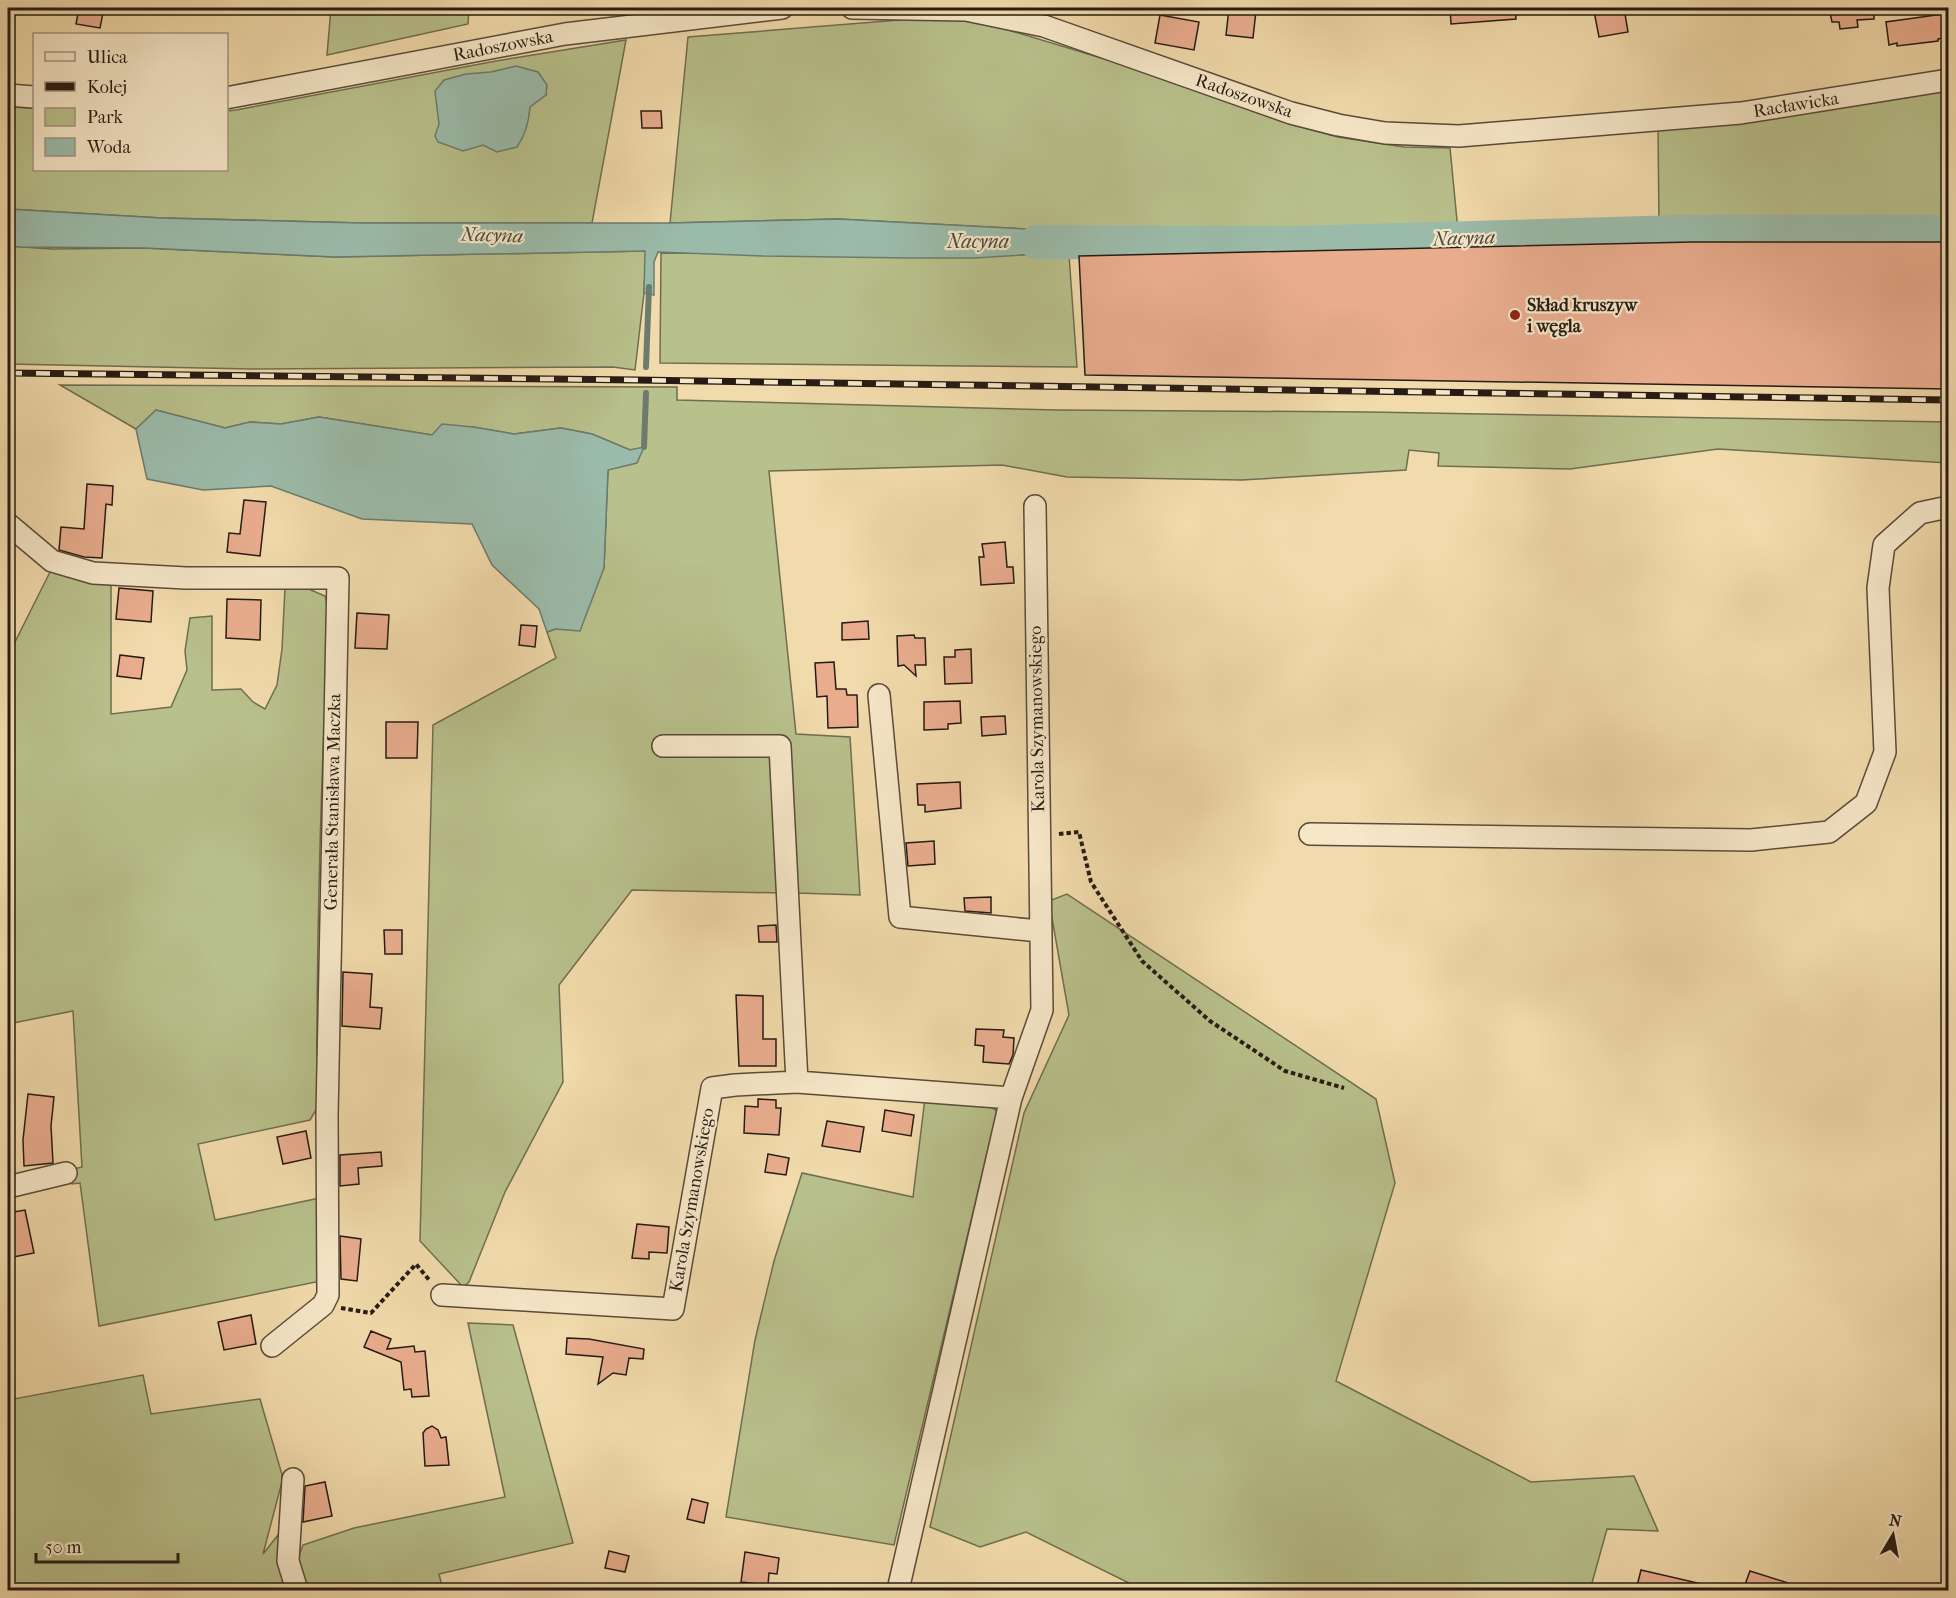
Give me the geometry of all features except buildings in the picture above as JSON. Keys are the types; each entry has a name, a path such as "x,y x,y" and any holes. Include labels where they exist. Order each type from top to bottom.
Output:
{"street":[{"name":"Radoszowska","path":"228,98 565,34 782,8"},
{"name":"Radoszowska","path":"852,8 984,12 1044,26 1259,102 1355,129 1385,133 1459,136 1643,122"},
{"name":"Racławicka","path":"1643,122 1741,113 1948,80"},
{"path":"8,95 33,97"},
{"name":"Karola Szymanowskiego","path":"898,1590 1011,1098 1042,1010 1039,932 1035,506"},
{"path":"1310,834 1751,840 1829,832 1866,803 1885,752 1878,588 1884,545 1920,513 1948,507"},
{"name":"Generała Stanisława Maczka","path":"8,524 52,561 93,573 186,578 338,578 327,1103 328,1295 323,1305"},
{"path":"879,695 900,916 1039,932"},
{"path":"663,746 780,746 797,1082"},
{"name":"Karola Szymanowskiego","path":"441,1295 672,1309 712,1088 735,1084 797,1082 1011,1098"},
{"path":"8,1187 66,1173"},
{"path":"272,1346 323,1305"},
{"path":"293,1479 288,1561 297,1590"}],"path":[{"path":"1038,836 1079,832 1091,882 1142,961 1210,1021 1285,1071 1344,1088"},
{"path":"323,1305 371,1313 416,1264 441,1295"}],"green space":[{"path":"331,8 469,8 468,24 327,55"},
{"path":"937,17 992,25 1141,70 1283,122 1338,137 1404,147 1450,148 1458,231 1084,232 838,219 670,223 688,37"},
{"path":"626,40 592,223 361,223 161,218 8,209 8,107 33,108 33,171 228,171 228,111 496,61"},
{"path":"1941,87 1946,106 1948,106 1948,219 1659,224 1658,127"},
{"path":"8,246 52,249 144,248 335,257 646,251 644,293 635,370 613,367 252,369 8,364"},
{"path":"661,253 1069,255 1077,367 660,363"},
{"path":"60,385 677,387 677,400 1056,410 1369,412 1948,422 1948,463 1718,449 1570,469 1438,466 1439,453 1409,450 1406,470 1242,480 1067,477 1002,465 769,471 796,734 850,737 860,895 796,893 776,750 781,893 632,890 559,985 563,1082 505,1192 469,1282 463,1287 420,1241 433,725 556,658 547,632 555,629 604,568 608,470 643,448 630,450 592,434 561,428 514,434 473,427 432,435 319,417 281,424 250,422 225,428 156,410 136,429"},
{"path":"51,570 111,582 111,714 171,707 187,670 185,651 190,618 212,616 212,690 241,689 253,702 265,709 277,685 282,649 285,587 304,587 325,596 329,611 320,859 317,1108 310,1120 198,1144 215,1220 320,1198 321,1281 99,1326 80,1183 72,1184 73,1169 82,1167 73,1011 8,1024 8,656"},
{"path":"1067,894 1376,1099 1395,1183 1336,1381 1531,1482 1634,1476 1658,1531 1607,1529 1590,1590 1143,1590 1026,1532 980,1547 930,1527 1024,1113 1069,1015 1049,901"},
{"path":"925,1098 983,1102 997,1111 894,1545 726,1517 755,1340 774,1261 802,1173 913,1197"},
{"path":"468,1323 513,1325 573,1543 439,1574 443,1590 302,1590 295,1566 303,1545 354,1528 505,1497"},
{"path":"143,1375 151,1414 260,1399 283,1478 263,1554 278,1535 287,1585 290,1590 8,1590 8,1400"}],"water":[{"path":"516,66 538,72 547,85 546,95 530,107 526,128 517,147 497,152 483,145 463,151 438,142 435,136 439,124 435,91 444,80"},
{"path":"8,209 161,218 361,223 670,223 838,219 1084,232 1083,251 975,258 763,256 658,252 654,262 654,295 644,293 645,251 335,257 144,248 21,247 8,246"},
{"path":"156,410 225,428 250,422 281,424 319,417 432,435 442,424 514,434 561,428 592,434 630,450 644,447 637,463 608,470 604,568 580,631 555,629 547,632 539,609 492,565 472,524 362,519 271,486 203,490 147,479 136,429"}],"waterway":[{"name":"Nacyna","path":"1036,242 1292,243 1682,232 1948,232"},
{"path":"646,367 649,287"},
{"path":"644,447 646,393"}],"railway":[{"path":"8,373 1948,400"}],"place":[{"name":"Skład kruszyw i węgla","path":"1515,315"}]}
